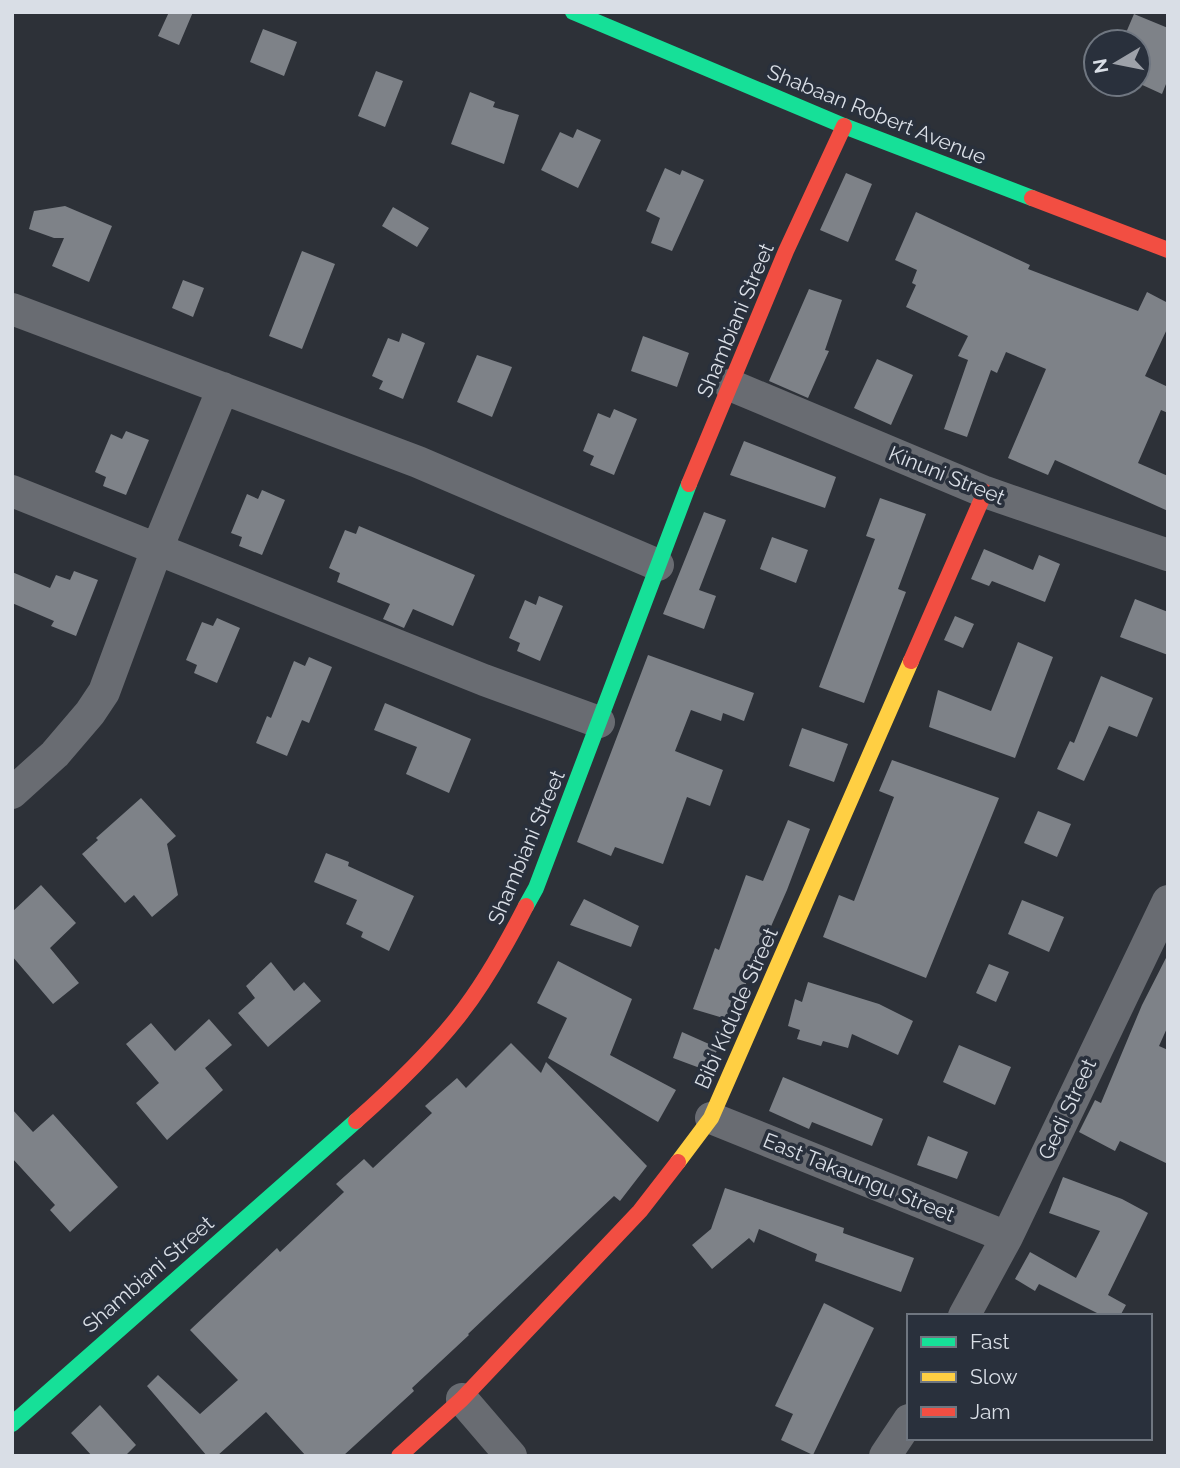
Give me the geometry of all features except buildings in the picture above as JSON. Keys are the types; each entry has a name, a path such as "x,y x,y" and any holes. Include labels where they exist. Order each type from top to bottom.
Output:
{"street":[{"name":"Shabaan Robert Avenue","path":"573,12 844,126 1168,250"},
{"name":"Shambiani Street","path":"12,1424 363,1116 447,1030 490,971 536,888 658,565 730,385 786,251 844,126"},
{"path":"12,309 418,462 658,565"},
{"name":"Kinuni Street","path":"730,385 985,492 1168,555"},
{"path":"12,793 55,754 104,692 157,549 223,388"},
{"path":"12,491 484,680 599,722"},
{"name":"Bibi Kidude Street","path":"399,1456 462,1399 640,1212 711,1118 985,492"},
{"name":"Gedi Street","path":"965,1314 1007,1237 1168,901"},
{"name":"East Takaungu Street","path":"711,1118 1007,1237"},
{"path":"462,1399 511,1456"},
{"path":"885,1456 907,1422"}],"traffic: fast":[{"path":"573,12 844,126 1032,198"},
{"path":"526,906 536,888 689,484"},
{"path":"12,1424 356,1121"}],"traffic: slow":[{"path":"678,1162 711,1118 911,661"}],"traffic: jam":[{"path":"689,484 786,251 844,126"},
{"path":"1032,198 1168,250"},
{"path":"911,661 985,492"},
{"path":"356,1121 409,1071 458,1017 495,963 526,906"},
{"path":"399,1456 462,1399 640,1211 678,1162"}]}
